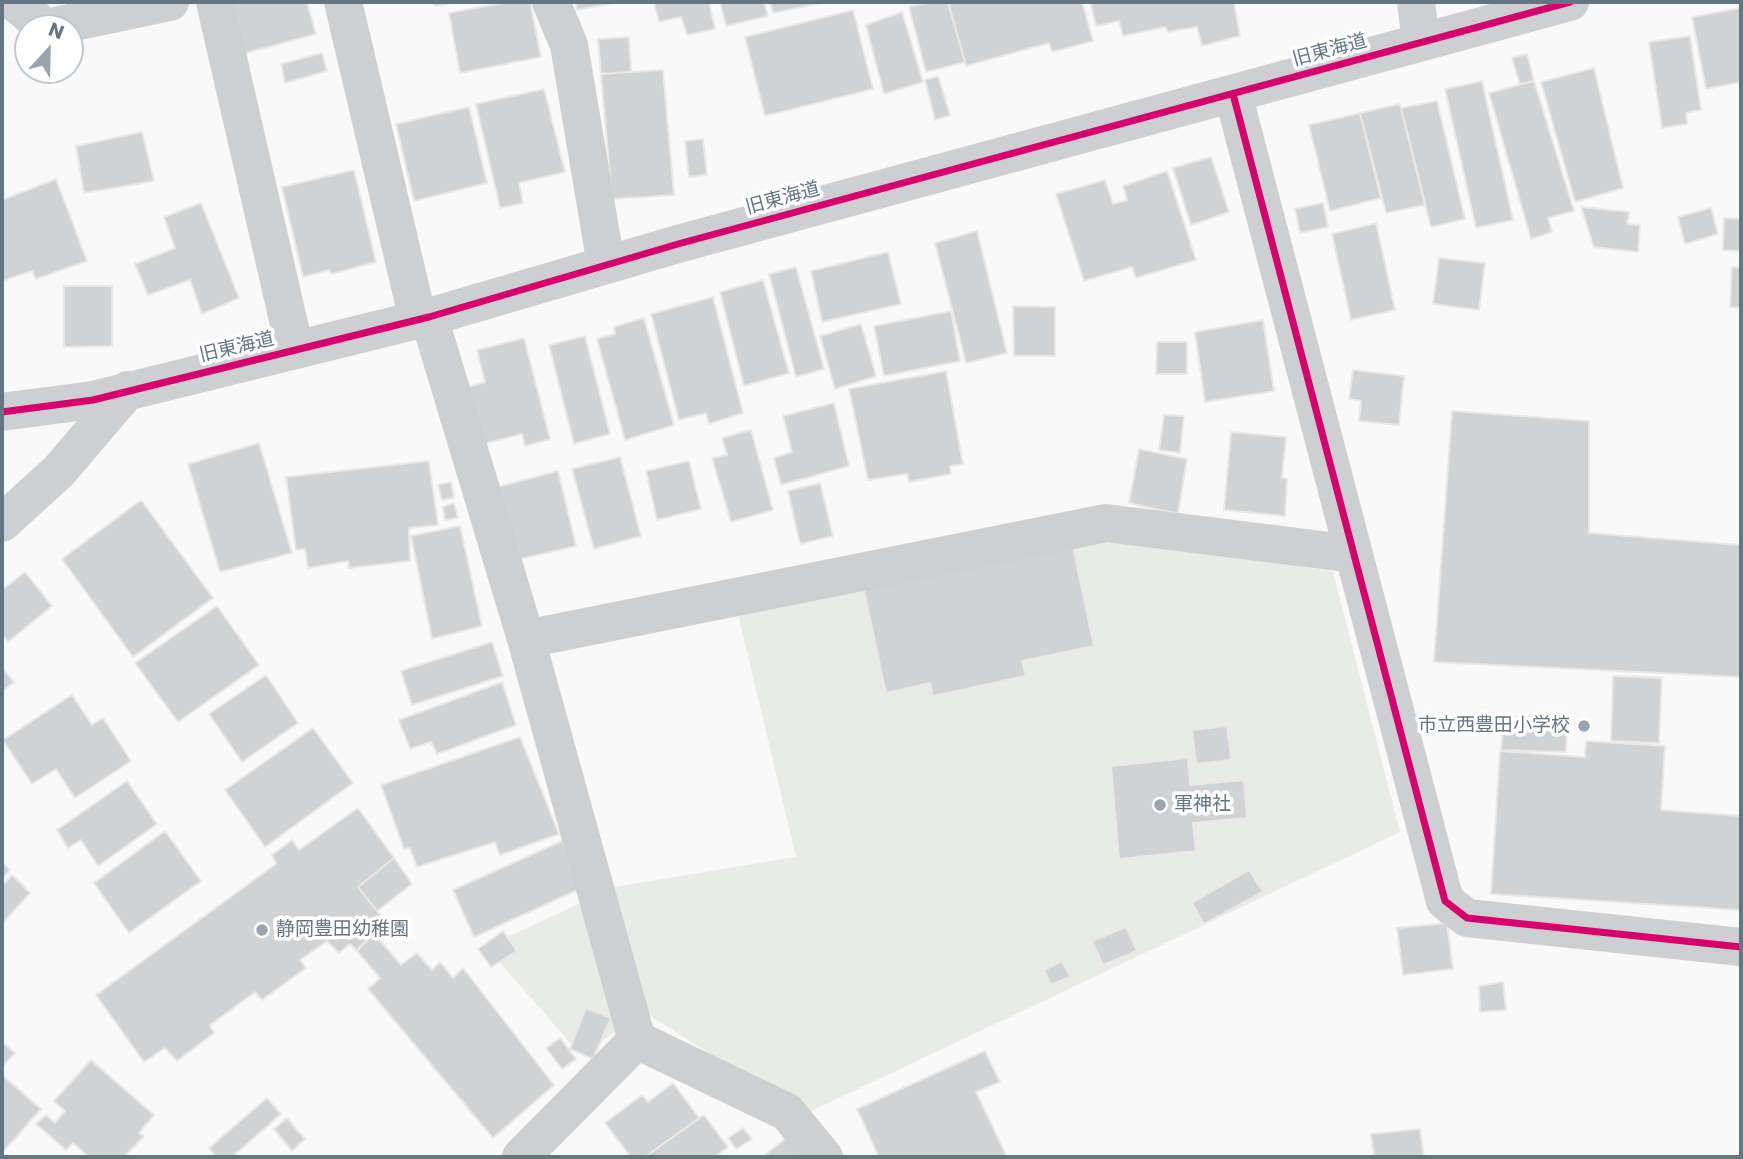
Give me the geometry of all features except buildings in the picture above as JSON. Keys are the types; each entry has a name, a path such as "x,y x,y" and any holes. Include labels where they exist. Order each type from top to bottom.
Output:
{"street":[{"path":"14,2 46,28 170,2"},
{"path":"215,2 295,350"},
{"path":"343,2 424,319 526,639 637,1040 787,1112 824,1157"},
{"path":"551,2 569,45 606,265"},
{"path":"1416,2 1421,42"},
{"name":"旧東海道","path":"2,412 93,400 424,319 606,265 1570,2"},
{"path":"1233,94 1445,901 1466,918 1741,947"},
{"path":"2,523 59,471 128,390"},
{"path":"526,639 1105,523 1354,554"},
{"path":"521,1157 637,1040"}],"shaded area":[{"path":"1105,530 1333,572 1400,832 805,1114 644,1012 581,1055 486,947 615,887 796,857 737,610"}],"cycle path":[{"path":"2,412 93,400 429,317 678,244 1570,2"},
{"path":"1233,94 1445,901 1467,918 1741,947"}],"place":[{"name":"市立西豊田小学校","path":"1584,726"},
{"name":"軍神社","path":"1160,805"},
{"name":"静岡豊田幼稚園","path":"262,930"}]}
